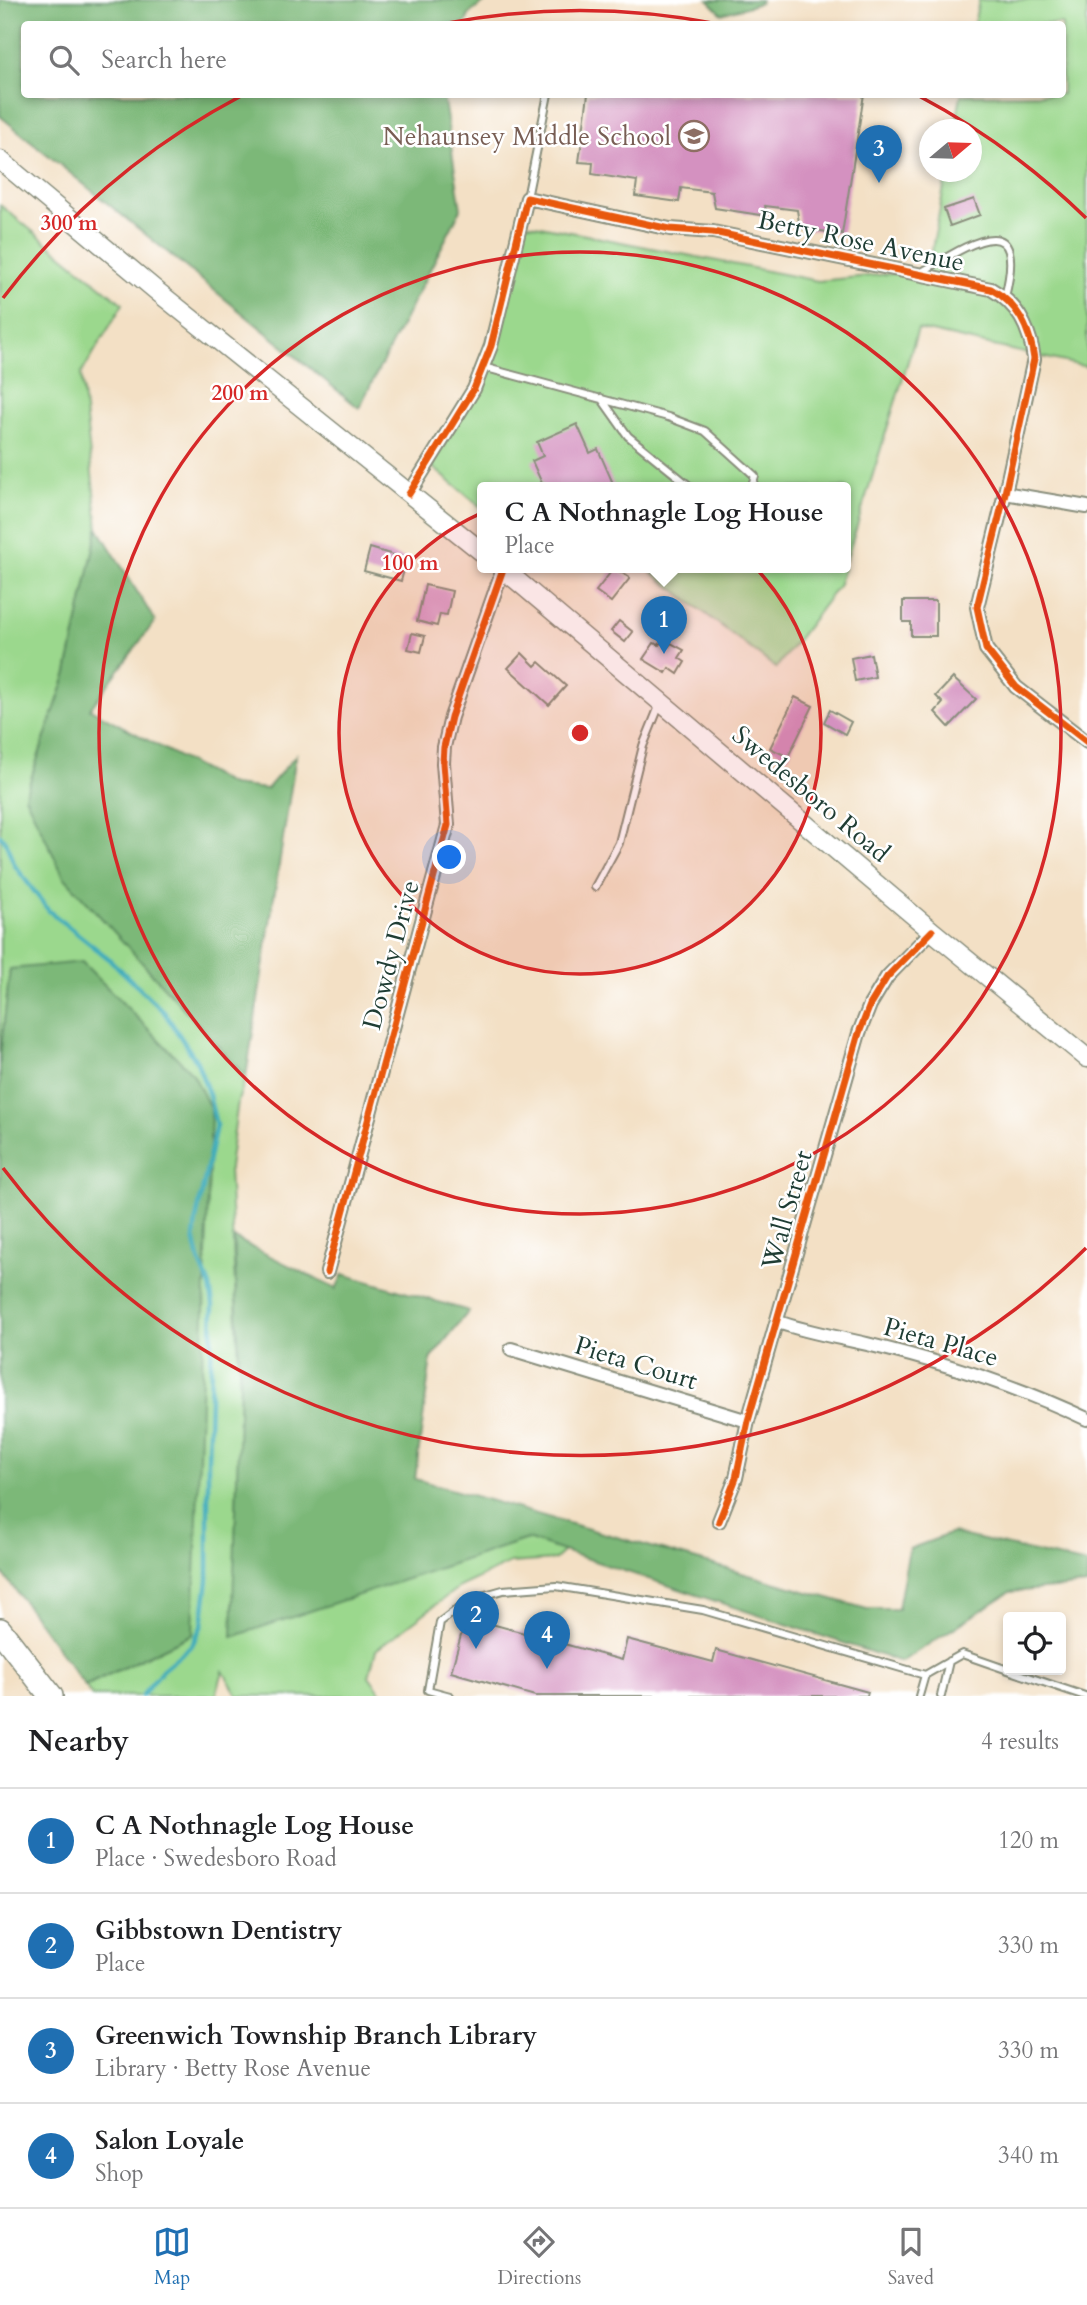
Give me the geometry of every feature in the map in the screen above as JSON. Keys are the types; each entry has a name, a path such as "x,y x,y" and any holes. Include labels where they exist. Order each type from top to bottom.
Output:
{"highway":[{"path":"0,1630 51,1696"},
{"path":"0,1652 32,1696"}],"main road":[{"path":"0,160 169,301 477,548"},
{"name":"Swedesboro Road","path":"508,573 932,931 1087,1058"}],"street":[{"name":"Betty Rose Avenue","path":"527,198 670,229 713,232 991,289 1005,297"},
{"path":"409,494 474,389 483,367 491,346 527,198"},
{"path":"1005,297 1021,316 1032,343 1034,359 977,607 986,649 1016,687 1087,742"},
{"path":"1005,493 1087,507"},
{"name":"Dowdy Drive","path":"327,1272 448,825 443,763 447,732 502,573"},
{"name":"Wall Street","path":"719,1521 736,1478 748,1421 863,1024 870,1005 887,977 932,931"},
{"name":"Pieta Place","path":"778,1322 815,1334 867,1344 964,1370 1019,1389 1087,1419"},
{"name":"Pieta Court","path":"511,1349 748,1421"}],"lane":[{"path":"527,198 547,98"},
{"path":"918,274 969,245 991,237 1003,242 1012,254 1005,297"},
{"path":"483,367 668,417 705,432 755,476 753,482"},
{"path":"601,398 628,436 685,482"},
{"path":"595,887 619,843 643,746 661,702"},
{"path":"450,1696 428,1690 440,1622 471,1599 503,1590 556,1586 703,1611 925,1675"},
{"path":"919,1696 925,1675 962,1654 1003,1668"},
{"path":"941,1696 950,1661"},
{"path":"1023,1675 1085,1696"},
{"path":"1058,1696 1060,1687"}],"green space":[{"path":"0,0 488,0 470,13 466,21 21,21 21,98 443,98 461,209 359,408 0,116"},
{"path":"708,0 761,0 760,3 722,14"},
{"path":"979,0 1087,0 1087,367 918,329 851,545 851,482 477,482 477,504 431,466 486,372 525,223 818,281 928,270 945,182 982,182 982,119 957,119 960,98 1066,98 1066,21 975,21"},
{"path":"0,205 123,304 81,374 98,528 67,673 25,796 246,1077 238,1101 229,1168 240,1383 233,1636 527,1539 564,1551 554,1560 510,1563 459,1587 376,1650 369,1676 384,1696 238,1696 223,1671 216,1696 92,1696 85,1686 193,1634 10,969 0,1058"},
{"path":"98,528 155,621 90,709 231,785 267,789 296,755 246,1077 64,877 25,796 67,673"},
{"path":"652,573 842,573 838,586 776,668"},
{"path":"82,962 193,1074 211,1110 193,1634 85,1686 0,1569 0,1058 10,969"},
{"path":"234,1238 336,1289 343,1274 469,1311 431,1358 415,1479 867,1609 898,1609 909,1549 952,1533 1087,1564 1087,1585 1010,1592 901,1662 527,1539 232,1637 240,1383"}],"building":[{"path":"587,98 863,98 842,234 800,228 797,210 765,206 767,216 715,208 712,192 681,188 679,202 635,196 637,181 592,174 593,163 579,162"},
{"path":"974,199 980,215 950,226 944,209"},
{"path":"577,424 590,453 598,449 612,482 541,482 532,461 543,456 537,442"},
{"path":"370,548 407,559 401,581 364,571"},
{"path":"610,573 622,573 630,578 611,602 596,591"},
{"path":"425,585 452,591 447,615 440,614 437,626 417,621"},
{"path":"903,601 936,601 936,636 911,636 911,622 903,622"},
{"path":"619,621 633,632 625,642 611,631"},
{"path":"412,633 425,636 421,652 408,649"},
{"path":"662,641 684,650 679,658 685,662 678,674 669,668 666,673 643,659 654,643 659,645"},
{"path":"522,653 535,666 539,662 566,686 549,705 508,668"},
{"path":"871,654 875,677 855,681 851,658"},
{"path":"953,678 976,699 949,727 935,712 943,703 936,696"},
{"path":"795,697 813,706 788,757 770,748"},
{"path":"830,710 851,722 845,734 824,722"},
{"path":"466,1617 622,1660 627,1639 713,1662 716,1650 868,1692 867,1696 535,1696 451,1672"}],"waterway":[{"path":"0,835 15,866 49,911 108,958 164,1012 197,1062 216,1125 194,1237 199,1260 210,1286 213,1305 208,1462 208,1580 202,1625 192,1645 162,1670 142,1696"}],"cycle path":[{"path":"409,494 474,389 491,346 527,198 670,229 713,232 991,289 1009,302 1021,318 1034,359 977,607 986,649 1016,687 1087,742"},
{"path":"327,1272 448,825 443,763 451,717 502,573"},
{"path":"719,1521 736,1478 748,1421 859,1033 870,1005 887,977 932,931"}],"place":[{"name":"Nehaunsey Middle School","path":"694,136"},
{"name":"Greenwich Township Branch Library","path":"879,183"},
{"name":"C A Nothnagle Log House","path":"664,654"},
{"name":"Gibbstown Dentistry","path":"476,1649"},
{"name":"Salon Loyale","path":"547,1669"}]}
